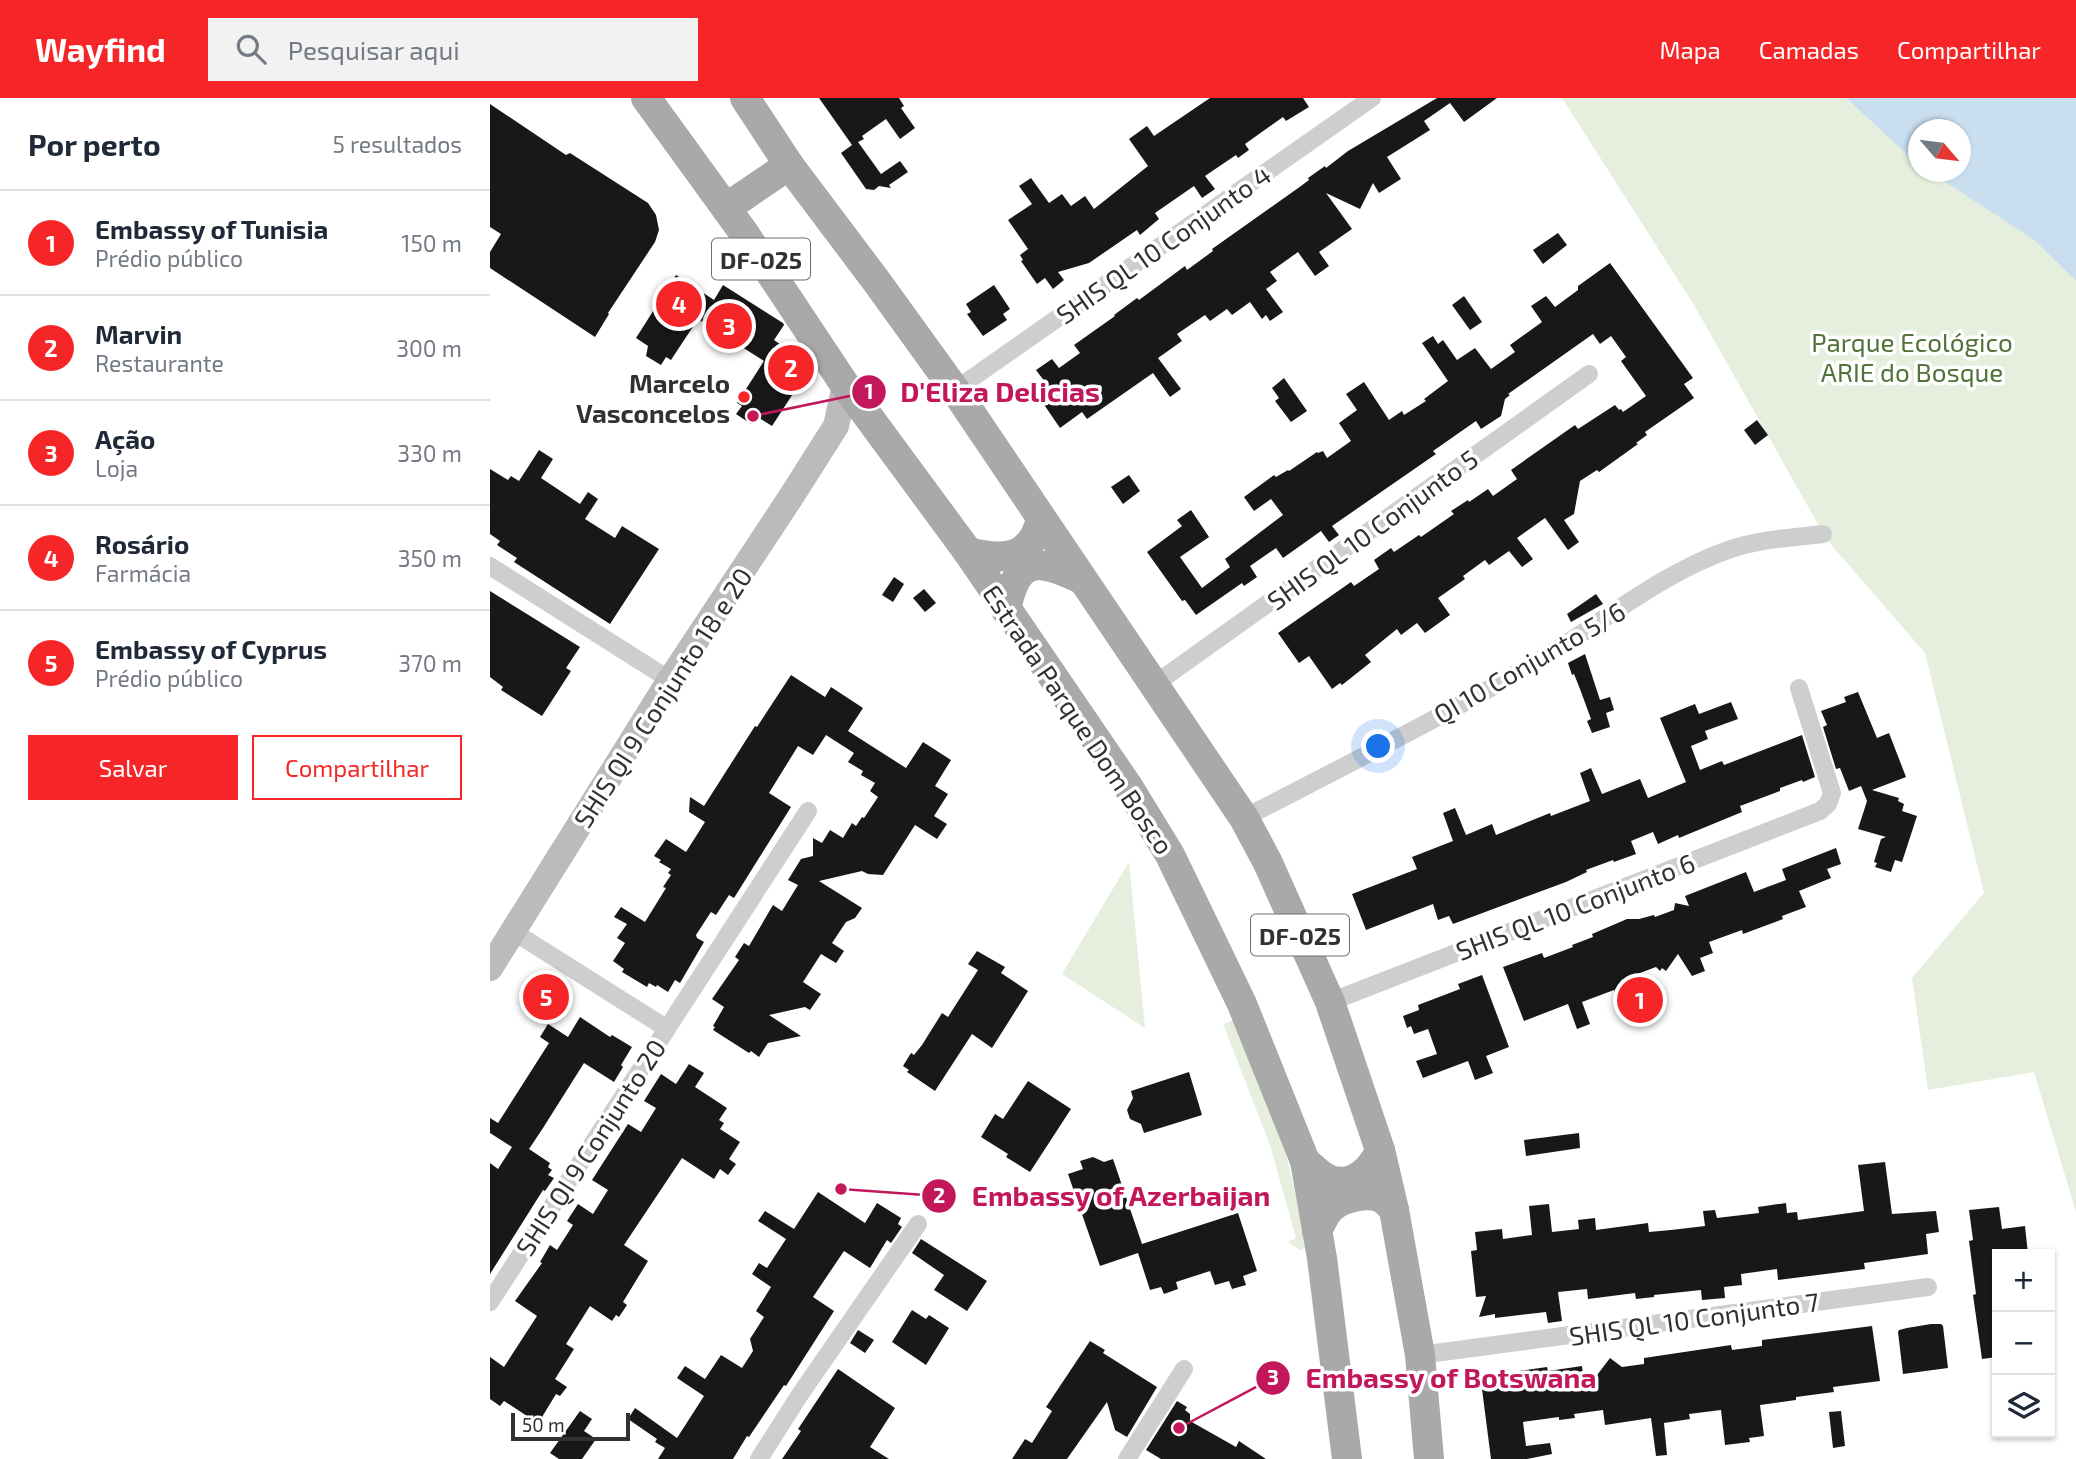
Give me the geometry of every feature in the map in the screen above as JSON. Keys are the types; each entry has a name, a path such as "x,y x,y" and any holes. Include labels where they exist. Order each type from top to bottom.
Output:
{"main road":[{"name":"Estrada Parque Dom Bosco","path":"646,98 726,208 845,385 968,552 1129,788 1170,855 1242,1004 1305,1161 1322,1258 1347,1459"},
{"name":"DF-025","path":"748,99 789,165 955,390 1244,818 1268,863 1330,1002 1380,1150 1394,1210 1419,1355 1429,1459"},
{"path":"726,208 789,165"},
{"path":"968,552 991,558 1014,555 1033,542 1041,519"},
{"path":"1006,610 1010,590 1018,576 1028,567 1039,564 1053,566 1081,579"},
{"path":"1305,1161 1331,1180 1341,1181 1356,1178 1367,1171 1380,1150"},
{"path":"1317,1231 1333,1206 1345,1200 1373,1195 1385,1200 1394,1210"}],"street":[{"name":"SHIS QL 10 Conjunto 4","path":"955,390 1371,98"},
{"name":"SHIS QL 10 Conjunto 5","path":"1155,684 1588,374"},
{"name":"SHIS QI 9 Conjunto 18 e 20","path":"490,968 670,680 836,426 845,385"},
{"path":"836,426 848,419 857,418 872,422"},
{"name":"QI 10 Conjunto 5/6","path":"1244,818 1541,659 1678,573 1728,550 1755,542 1822,534"},
{"path":"490,566 670,680"},
{"name":"SHIS QL 10 Conjunto 6","path":"1330,1002 1820,811 1828,804 1832,793 1799,688"},
{"name":"SHIS QI 9 Conjunto 20","path":"490,1301 808,811"},
{"path":"514,932 666,1028"},
{"path":"759,1459 799,1396 918,1224"},
{"name":"SHIS QL 10 Conjunto 7","path":"1419,1355 1928,1287"},
{"path":"1127,1459 1184,1369"}],"green space":[{"name":"Parque Ecológico ARIE do Bosque","path":"1562,98 1846,98 1908,156 1908,182 1945,182 2035,241 2076,281 2076,1212 2034,1072 1928,1090 1912,978 1984,893 1925,653 1827,540 1694,305"},
{"path":"1129,862 1145,1028 1062,974"},
{"path":"1239,1018 1282,1137 1308,1247 1300,1250 1288,1242 1296,1238 1270,1145 1223,1024"}],"water":[{"path":"1846,98 2076,98 2076,281 2035,241 1945,182 1971,182 1971,119 1908,119 1908,156"}],"building":[{"path":"819,98 899,98 904,106 901,108 915,128 900,139 886,119 858,142 881,174 900,161 908,172 889,185 891,188 879,186 874,190 866,189 841,153 852,145"},
{"path":"1210,98 1303,98 1309,107 1286,121 1283,117 1245,144 1249,150 1238,158 1236,155 1205,176 1215,189 1202,198 1194,186 1155,213 1159,219 1140,235 1137,230 1089,263 1058,272 1064,280 1053,289 1045,278 1037,284 1021,261 1023,260 1020,255 1028,249 1008,220 1032,204 1019,186 1031,178 1049,203 1062,194 1071,206 1085,196 1094,209 1148,166 1129,139 1147,126 1154,136"},
{"path":"1437,98 1497,98 1464,122 1450,103 1424,121 1430,130 1387,157 1401,179 1379,193 1373,183 1360,209 1326,193 1352,229 1319,252 1329,266 1315,276 1298,252 1270,272 1277,281 1266,289 1283,312 1270,321 1266,315 1262,319 1250,302 1232,315 1227,309 1210,321 1205,315 1177,334 1182,341 1158,358 1181,389 1170,397 1153,373 1087,419 1082,412 1060,428 1034,390 1045,382 1036,370 1052,359 1059,368 1080,353 1074,345 1137,298 1139,300 1185,266 1187,270 1325,166 1326,168 1348,151"},
{"path":"490,104 566,155 570,153 648,203 656,215 659,230 655,242 595,337 490,268 490,252 501,234 490,227"},
{"path":"1558,233 1567,245 1543,264 1533,250"},
{"path":"1610,263 1693,378 1684,384 1694,398 1645,432 1647,435 1636,443 1638,444 1599,472 1597,470 1580,481 1574,514 1564,520 1579,542 1568,550 1545,518 1517,538 1533,559 1522,567 1509,551 1489,565 1485,560 1463,576 1465,579 1438,598 1450,615 1425,633 1417,623 1401,635 1397,629 1365,655 1371,662 1342,685 1340,683 1332,689 1309,656 1299,663 1278,633 1351,582 1354,586 1379,569 1374,560 1391,548 1394,552 1419,535 1421,537 1454,514 1451,511 1488,489 1493,496 1517,479 1511,470 1575,425 1578,429 1615,405 1623,412 1646,396 1621,361 1626,357 1611,336 1600,344 1593,334 1508,394 1510,395 1505,399 1501,416 1481,429 1476,421 1433,451 1436,454 1332,526 1339,535 1329,542 1321,531 1283,558 1276,548 1250,566 1257,577 1244,586 1242,583 1196,615 1185,600 1182,601 1147,552 1182,526 1177,520 1191,510 1209,537 1180,557 1202,588 1230,567 1225,559 1283,515 1271,499 1254,511 1244,497 1274,475 1276,477 1289,471 1317,452 1323,451 1327,458 1351,441 1339,423 1357,410 1346,394 1364,382 1389,420 1402,411 1404,415 1426,401 1424,399 1448,381 1422,343 1433,336 1438,344 1443,340 1457,360 1475,348 1491,369 1515,352 1510,345 1542,322 1531,306 1546,296 1555,307"},
{"path":"676,275 714,300 723,285 783,323 774,340 811,366 772,426 759,418 751,424 736,414 742,406 737,403 764,361 698,319 671,360 666,357 661,365 646,356 648,346 636,338"},
{"path":"994,285 1010,309 1003,314 1007,320 983,336 967,314 971,312 966,304"},
{"path":"1464,296 1482,322 1470,330 1452,305"},
{"path":"1284,378 1307,411 1291,422 1275,401 1279,398 1272,388"},
{"path":"1757,420 1768,435 1755,445 1744,430"},
{"path":"539,450 553,459 541,478 580,504 588,492 598,499 585,519 615,538 622,526 659,549 610,624 514,562 517,558 497,545 500,541 490,534 490,469 508,480 511,476 519,481"},
{"path":"1129,475 1140,491 1123,504 1111,487"},
{"path":"894,577 904,584 893,602 882,595"},
{"path":"924,589 936,603 925,612 913,598"},
{"path":"490,591 580,647 566,668 571,671 542,716 501,690 503,687 490,677"},
{"path":"1596,594 1603,604 1571,622 1567,614"},
{"path":"1585,654 1600,700 1610,697 1614,710 1606,713 1610,727 1592,733 1587,721 1591,719 1568,663"},
{"path":"791,675 825,697 831,687 863,708 848,731 906,768 923,742 951,760 935,786 948,794 934,816 947,824 937,839 915,825 883,875 862,871 819,881 862,908 855,918 846,922 832,943 844,951 836,963 821,954 803,982 821,994 810,1010 805,1007 769,1015 801,1036 768,1043 759,1057 713,1030 724,1007 712,999 739,960 735,957 744,943 749,946 773,905 782,911 798,885 788,880 801,859 813,856 813,838 822,843 830,830 843,838 852,823 856,826 862,817 864,818 878,797 870,791 875,783 861,775 863,771 848,762 854,753 826,735 813,755 798,746 769,793 791,807 734,898 729,895 716,915 711,912 696,935 704,942 680,983 675,980 668,992 649,983 647,987 622,972 624,969 613,961 625,943 617,938 627,924 614,917 621,907 645,922 671,875 668,873 671,869 654,856 666,839 686,852 705,822 689,812 690,797 704,806"},
{"path":"1858,692 1877,738 1889,733 1906,777 1872,790 1899,798 1898,801 1904,804 1902,811 1917,816 1902,862 1895,860 1891,872 1875,867 1881,839 1886,837 1858,829 1867,801 1861,786 1849,791 1840,768 1836,769 1823,727 1827,725 1821,711 1846,702 1844,697"},
{"path":"1731,702 1738,719 1705,731 1708,739 1691,746 1700,770 1722,761 1724,765 1802,735 1815,777 1780,788 1780,791 1740,806 1742,812 1679,838 1678,835 1658,844 1653,832 1631,841 1636,854 1586,870 1587,872 1566,882 1453,924 1449,916 1438,920 1433,904 1366,930 1352,894 1417,869 1412,857 1453,841 1443,813 1455,808 1466,835 1492,824 1496,835 1550,813 1551,816 1590,801 1580,773 1591,768 1602,794 1640,779 1648,798 1686,782 1660,718 1695,704 1699,714"},
{"path":"1836,848 1841,864 1827,869 1831,878 1799,891 1806,907 1743,934 1742,930 1709,942 1713,953 1700,958 1705,971 1692,976 1678,954 1666,971 1662,968 1660,971 1656,967 1621,980 1639,990 1633,1004 1621,1009 1614,990 1582,1002 1590,1024 1577,1029 1568,1004 1524,1021 1503,967 1542,953 1544,958 1573,947 1572,945 1593,937 1592,934 1627,919 1655,917 1674,910 1675,903 1689,906 1685,896 1746,872 1754,892 1786,880 1782,869"},
{"path":"977,951 1005,967 1001,973 1028,991 992,1048 972,1034 935,1091 907,1072 909,1070 903,1066 911,1053 914,1055 922,1045 942,1013 948,1017 978,970 968,964"},
{"path":"1482,975 1509,1047 1486,1056 1493,1073 1475,1080 1468,1061 1423,1078 1416,1061 1437,1054 1428,1029 1414,1034 1411,1026 1407,1028 1403,1016 1419,1010 1418,1005 1460,989 1458,984"},
{"path":"580,1017 610,1037 612,1035 632,1047 614,1082 584,1063 529,1149 550,1163 548,1167 552,1170 548,1175 554,1178 545,1191 543,1190 490,1274 490,1163 498,1169 512,1147 490,1133 490,1118 498,1123 549,1043 540,1037 548,1024 568,1037"},
{"path":"689,1064 704,1073 695,1087 727,1108 719,1120 724,1123 720,1129 740,1142 729,1159 736,1164 728,1175 720,1169 714,1179 682,1158 624,1245 648,1261 623,1302 627,1305 619,1317 616,1315 612,1321 590,1306 566,1344 574,1349 555,1379 567,1387 560,1396 556,1394 539,1422 504,1401 500,1406 490,1399 490,1357 504,1367 537,1316 515,1301 542,1263 540,1262 550,1245 557,1250 573,1225 567,1221 578,1204 593,1214 608,1190 592,1180 628,1124 641,1132 656,1108 644,1101 661,1074 676,1084"},
{"path":"1189,1072 1202,1115 1144,1133 1141,1124 1130,1119 1127,1110 1133,1098 1131,1091"},
{"path":"1028,1081 1071,1109 1030,1172 981,1137 995,1114 1003,1119"},
{"path":"1579,1133 1580,1148 1526,1156 1524,1140"},
{"path":"1093,1157 1104,1162 1113,1159 1142,1244 1238,1213 1257,1271 1243,1276 1246,1285 1232,1289 1229,1281 1215,1285 1210,1271 1176,1282 1178,1289 1164,1294 1161,1287 1150,1290 1138,1253 1100,1266 1068,1174 1083,1169 1080,1161"},
{"path":"1885,1162 1892,1214 1936,1211 1939,1232 1926,1234 1928,1254 1864,1263 1865,1269 1778,1280 1777,1269 1741,1274 1742,1285 1724,1287 1725,1298 1702,1300 1701,1290 1636,1299 1635,1293 1588,1299 1587,1289 1558,1292 1562,1321 1548,1323 1546,1312 1495,1318 1495,1314 1479,1317 1486,1296 1476,1297 1471,1251 1477,1250 1475,1232 1502,1229 1503,1239 1532,1235 1529,1206 1549,1204 1552,1232 1579,1229 1578,1220 1595,1218 1596,1230 1648,1223 1649,1232 1705,1226 1703,1211 1715,1210 1717,1218 1759,1213 1758,1207 1786,1203 1787,1213 1797,1212 1798,1220 1864,1211 1858,1165"},
{"path":"818,1192 865,1223 877,1203 901,1218 898,1224 902,1227 891,1243 887,1240 870,1268 844,1251 813,1297 834,1311 786,1386 784,1385 733,1459 658,1459 665,1448 655,1442 657,1439 628,1419 635,1408 677,1438 704,1396 677,1378 685,1366 705,1379 721,1355 742,1368 753,1351 750,1339 764,1317 756,1311 771,1287 752,1274 759,1263 767,1268 786,1239 758,1221 765,1211 794,1229"},
{"path":"1999,1207 2002,1229 2025,1226 2027,1249 1992,1249 1992,1358 1982,1359 1973,1295 1976,1294 1969,1241 1973,1240 1969,1210"},
{"path":"921,1239 987,1281 967,1311 934,1290 944,1275 912,1253"},
{"path":"912,1310 926,1319 929,1315 949,1328 926,1365 892,1342"},
{"path":"1931,1324 1943,1326 1948,1368 1903,1374 1899,1330"},
{"path":"1872,1326 1880,1381 1833,1387 1834,1392 1760,1405 1764,1436 1749,1438 1750,1442 1725,1445 1721,1410 1689,1414 1690,1419 1664,1423 1667,1455 1656,1456 1651,1418 1605,1425 1603,1410 1574,1414 1575,1418 1559,1420 1559,1417 1523,1422 1526,1446 1550,1443 1552,1454 1527,1459 1491,1459 1482,1389 1521,1384 1519,1371 1547,1367 1548,1371 1582,1366 1585,1391 1610,1358 1622,1367 1644,1364 1644,1358 1731,1345 1732,1350 1762,1346 1762,1340"},
{"path":"858,1330 874,1340 865,1353 850,1343"},
{"path":"1090,1341 1105,1350 1103,1353 1157,1387 1127,1437 1115,1430 1107,1402 1067,1459 1012,1459 1025,1439 1032,1443 1052,1411 1046,1407"},
{"path":"838,1369 895,1408 870,1447 889,1459 782,1459 801,1431 798,1429"},
{"path":"1177,1401 1187,1407 1185,1410 1190,1414 1190,1421 1236,1447 1239,1441 1266,1459 1161,1459 1146,1450"},
{"path":"580,1411 592,1419 584,1431 596,1439 582,1459 559,1459 550,1453"},
{"path":"1841,1411 1845,1446 1833,1448 1829,1412"}],"place":[{"name":"Rosário","path":"679,304"},
{"name":"Ação","path":"729,326"},
{"name":"Marvin","path":"791,368"},
{"name":"Marcelo Vasconcelos","path":"744,397"},
{"name":"D'Eliza Delicias","path":"753,416"},
{"name":"Embassy of Cyprus","path":"546,997"},
{"name":"Embassy of Tunisia","path":"1640,1000"},
{"name":"Embassy of Azerbaijan","path":"841,1189"},
{"name":"Embassy of Botswana","path":"1179,1428"}]}
